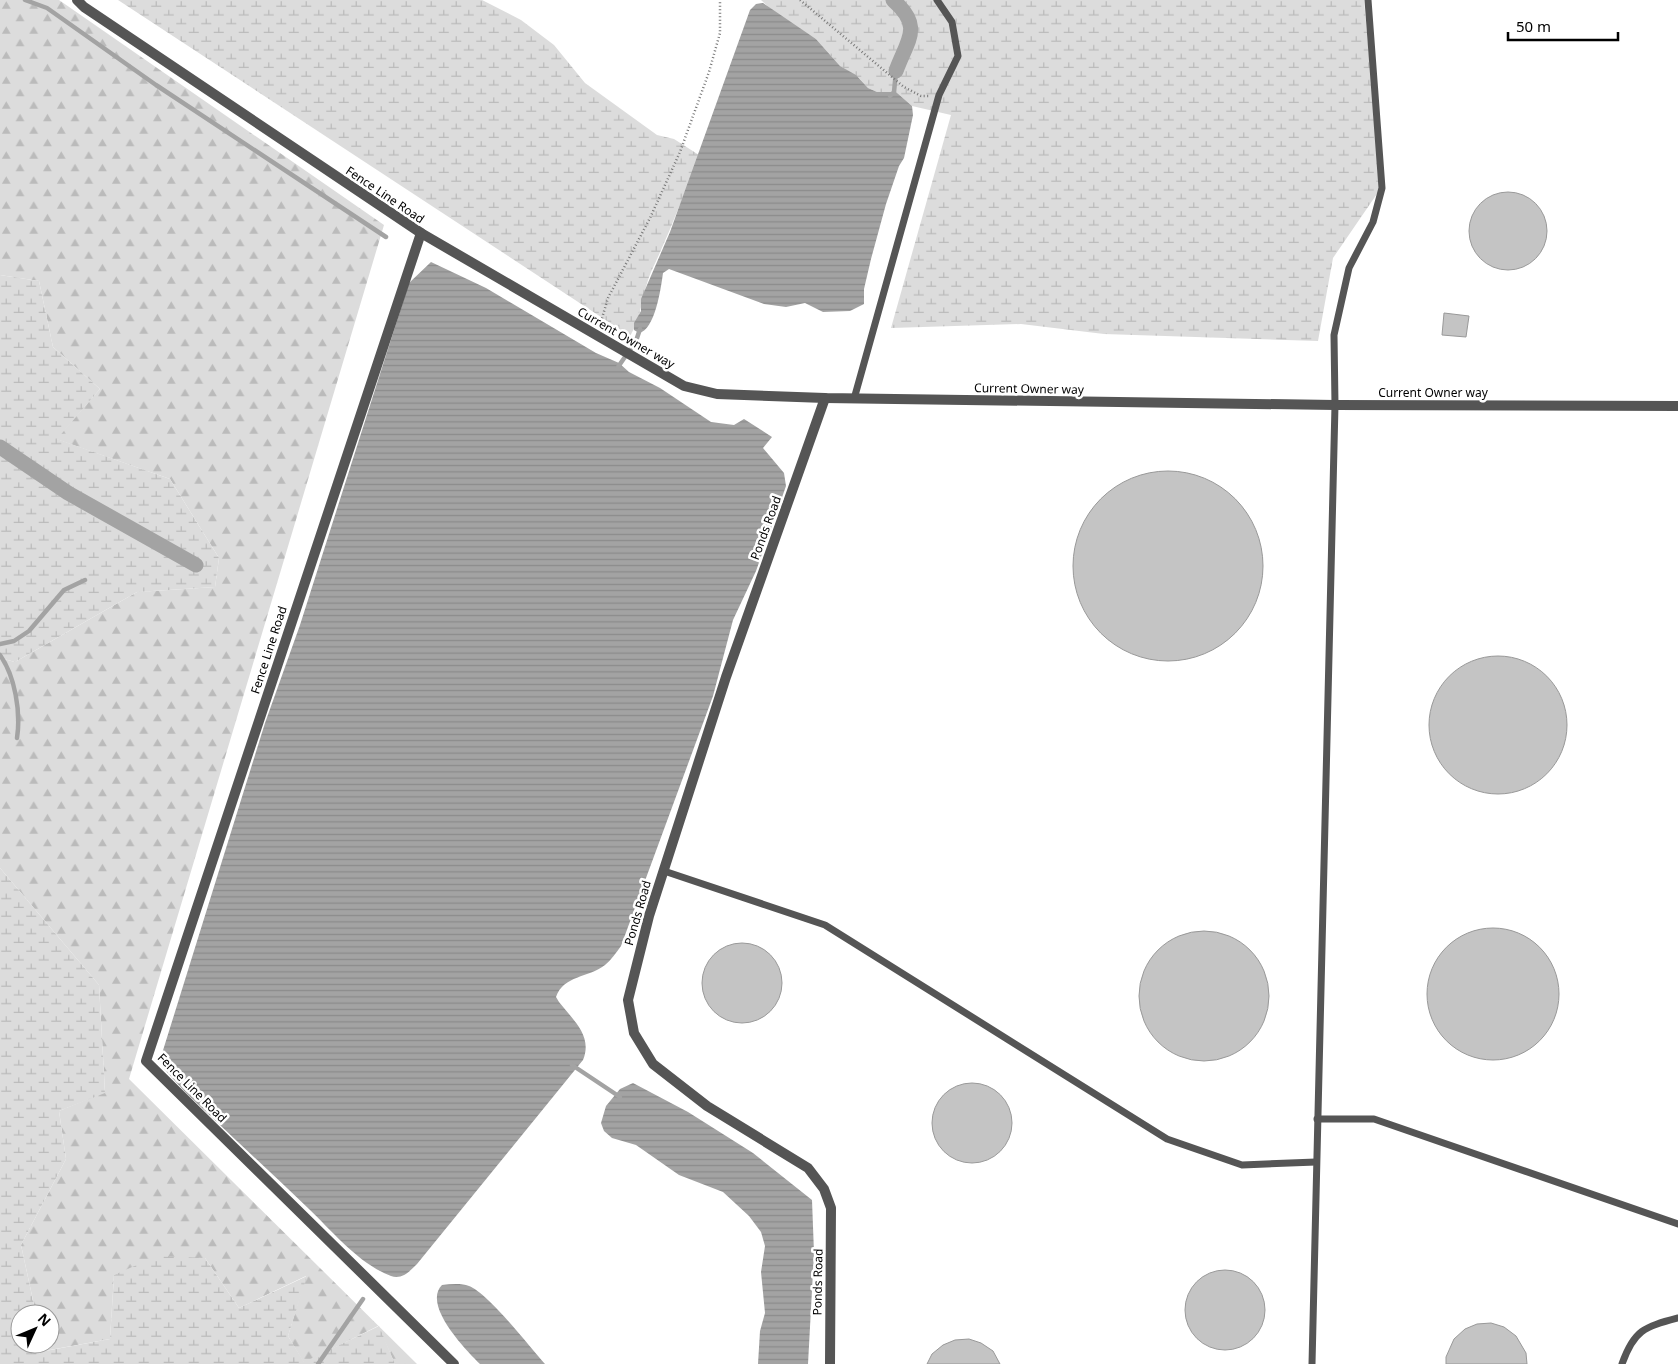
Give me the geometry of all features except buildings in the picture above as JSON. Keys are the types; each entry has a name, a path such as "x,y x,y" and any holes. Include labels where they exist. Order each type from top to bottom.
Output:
{"street":[{"name":"Fence Line Road","path":"76,0 421,233 146,1060 454,1364"},
{"name":"Current Owner way","path":"421,233 684,386 717,394 854,399 1335,406 1678,406"},
{"name":"Ponds Road","path":"825,398 726,677 649,916 628,1000 634,1033 653,1064 708,1106 808,1168 824,1189 831,1208 830,1364"}],"lane":[{"path":"854,399 940,96 958,56 952,22 937,0"},
{"path":"1312,1364 1335,406 1334,335 1349,268 1373,222 1382,188 1368,0"},
{"path":"664,871 825,926 1167,1139 1242,1165 1316,1162"},
{"path":"1317,1119 1374,1119 1678,1224"},
{"path":"1622,1364 1629,1343 1649,1326 1678,1318"}],"path":[{"path":"597,336 608,298 650,218 690,125 720,33 720,0"},
{"path":"800,0 904,87 921,96 940,96"}],"green space":[{"path":"0,0 59,0 384,225 129,1079 417,1364 395,1364 378,1326 304,1363 288,1336 306,1276 239,1308 205,1258 114,1275 110,1339 60,1348 60,1304 34,1304 21,1245 66,1159 59,1111 105,1092 99,985 0,868 0,658 15,662 137,592 215,587 219,558 170,479 56,439 100,389 53,347 39,281 0,275"},
{"path":"118,0 482,0 521,20 554,45 585,83 657,135 674,139 699,155 651,272 637,321 630,336"},
{"path":"761,0 1364,0 1381,188 1333,258 1318,341 1104,334 1021,324 891,328 951,115 912,106 896,92 877,92 868,88 859,78 840,66 816,39 773,11"},
{"path":"0,275 39,281 53,347 100,389 57,439 170,479 219,558 215,587 137,592 15,662 0,658"},
{"path":"0,868 99,985 105,1093 59,1111 66,1159 21,1245 34,1304 10,1304 10,1354 60,1354 60,1348 110,1339 114,1275 157,1256 205,1258 239,1308 307,1276 288,1336 304,1362 379,1326 395,1364 0,1364"}],"shaded area":[{"path":"763,3 816,39 840,66 856,75 868,88 877,92 896,92 912,106 913,115 904,158 899,166 886,204 864,289 864,304 850,311 823,312 805,303 786,307 764,304 669,269 663,273 659,298 653,317 645,330 639,333 634,330 634,323 641,311 641,299 670,232 750,10 756,4"},
{"path":"431,262 486,288 596,353 619,363 629,372 660,388 711,422 734,425 744,419 772,437 763,448 784,473 786,486 756,571 733,620 713,696 621,946 605,965 571,981 560,990 556,997 580,1029 583,1036 585,1051 583,1060 417,1264 406,1274 395,1277 379,1271 347,1247 186,1093 165,1070 160,1060 265,723 300,625 409,283"},
{"path":"633,1083 688,1112 753,1153 812,1200 814,1253 808,1364 758,1364 760,1331 765,1313 761,1272 765,1246 761,1232 749,1216 723,1192 679,1175 636,1145 612,1138 604,1131 601,1123 606,1106 620,1089"},
{"path":"463,1284 477,1291 497,1309 545,1364 480,1364 465,1349 448,1327 442,1315 437,1294 442,1285"}],"waterway":[{"path":"25,0 47,8 156,85 386,237"},
{"path":"893,0 908,18 910,26 908,42 896,71"},
{"path":"890,96 894,92 896,71"},
{"path":"618,367 636,341 640,329"},
{"path":"0,447 68,493 196,565"},
{"path":"0,644 14,641 29,631 64,590 85,580"},
{"path":"0,655 10,673 16,695 17,738"},
{"path":"572,1065 620,1097"},
{"path":"318,1364 363,1299"}]}
